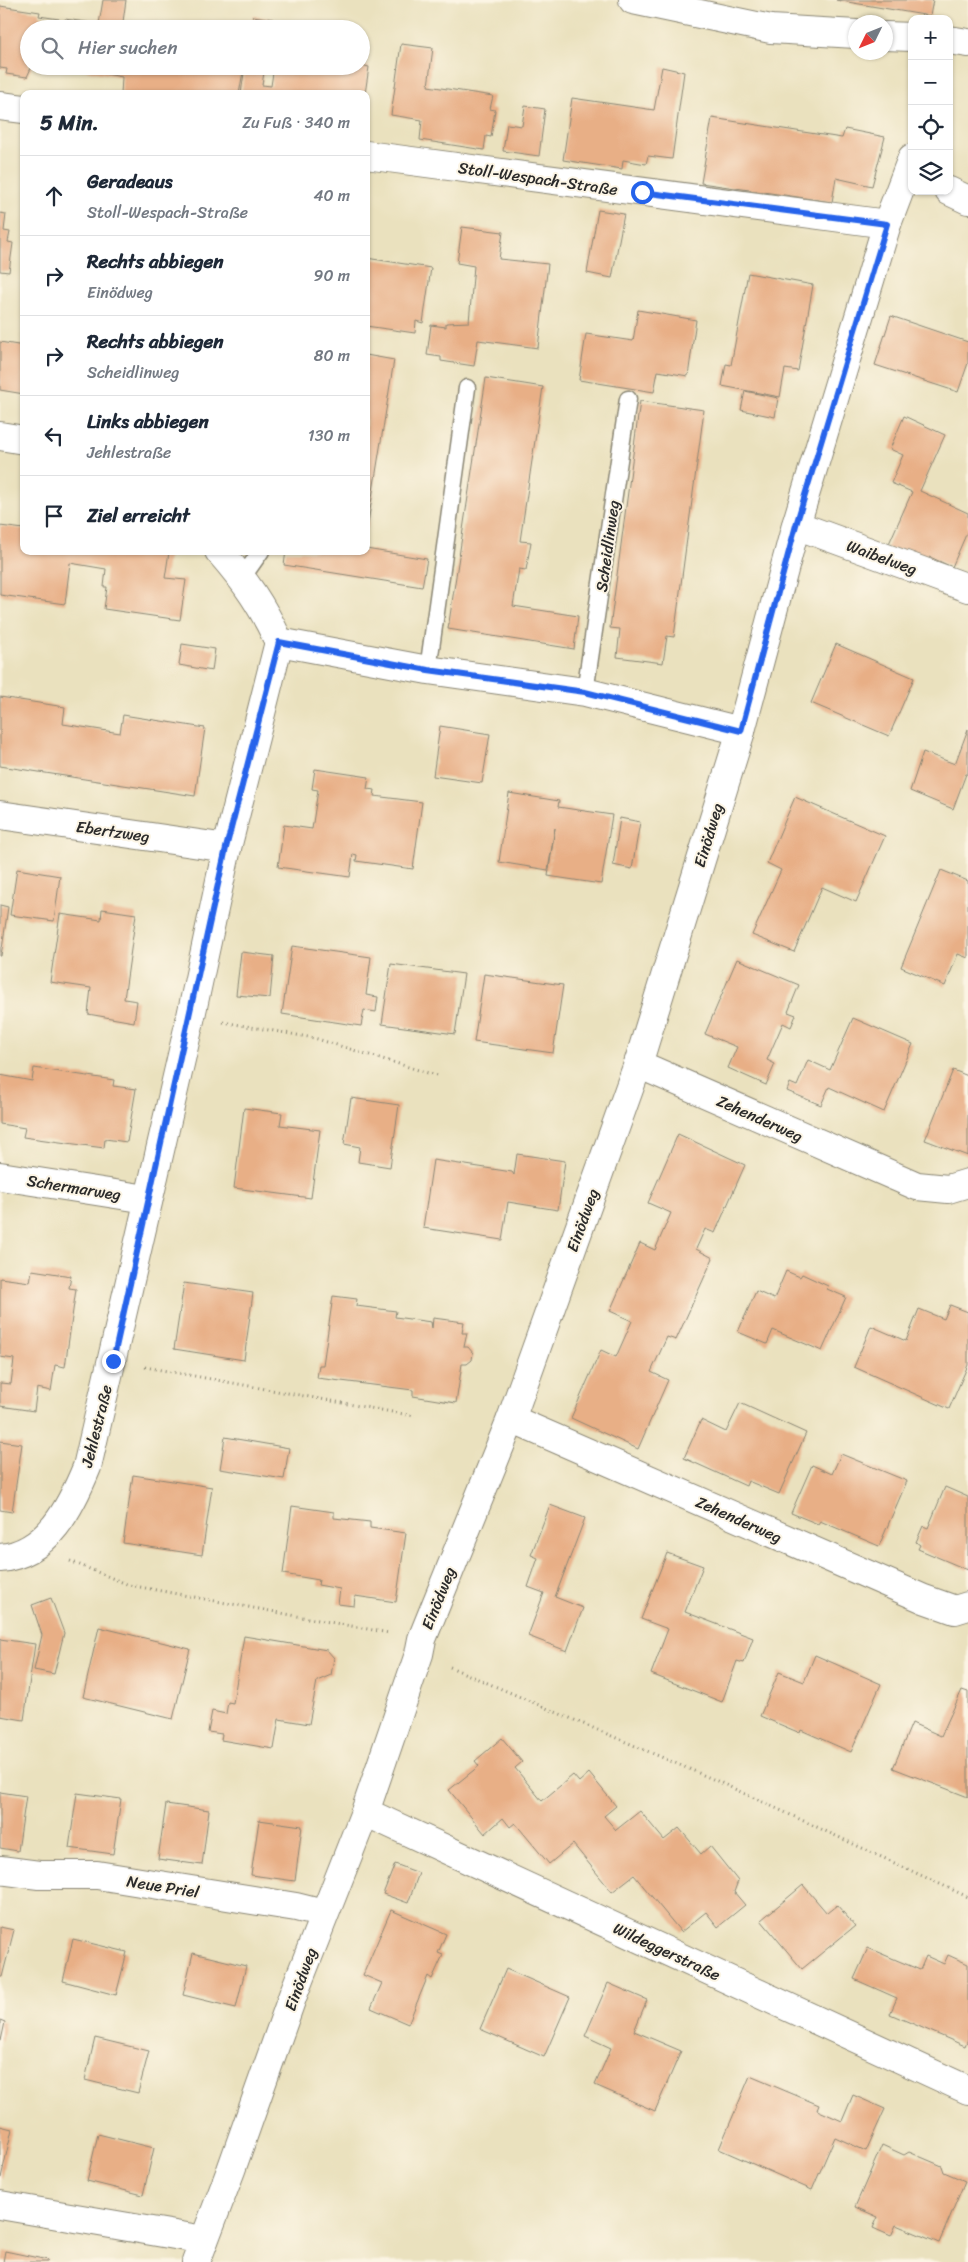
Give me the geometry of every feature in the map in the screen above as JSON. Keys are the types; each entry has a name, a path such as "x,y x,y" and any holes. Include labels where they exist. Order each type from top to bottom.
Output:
{"street":[{"path":"633,0 771,29 848,34"},
{"path":"893,36 908,37"},
{"path":"953,41 968,43"},
{"path":"0,106 20,109"},
{"name":"Stoll-Wespach-Straße","path":"370,156 887,224"},
{"name":"Einödweg","path":"200,2251 324,1914 365,1812 421,1646 511,1419 638,1064 741,731 796,525 887,224 908,174"},
{"path":"953,193 968,200"},
{"path":"0,436 20,439"},
{"name":"Waibelweg","path":"796,525 968,588"},
{"path":"222,555 264,608 279,642 428,670 585,692 741,731"},
{"name":"Jehlestraße","path":"0,1558 12,1557 32,1546 56,1527 73,1502 87,1467 113,1361 147,1199 191,1016 226,848 279,642"},
{"name":"Ebertzweg","path":"0,815 226,848"},
{"name":"Zehenderweg","path":"638,1064 917,1186 948,1189 968,1183"},
{"name":"Schermarweg","path":"0,1176 147,1199"},
{"name":"Zehenderweg","path":"511,1419 924,1599 955,1610 968,1606"},
{"name":"Wildeggerstraße","path":"365,1812 968,2090"},
{"name":"Neue Priel","path":"0,1870 39,1875 97,1875 296,1907 324,1914"},
{"path":"0,2205 200,2251"}],"lane":[{"path":"428,670 467,388"},
{"name":"Scheidlinweg","path":"585,692 628,399"},
{"path":"242,578 257,555"}],"path":[{"path":"191,1016 314,1038 438,1076"},
{"path":"113,1361 414,1416"},
{"path":"32,1546 129,1585 421,1646 968,1897"}],"building":[{"path":"103,0 126,0 123,20 100,20"},
{"path":"836,0 933,0 930,15"},
{"path":"0,6 40,12 39,16 59,19 20,20 20,75 28,75 27,77 6,74 7,69 0,68"},
{"path":"253,16 273,19 273,20 252,20"},
{"path":"401,44 433,48 428,86 493,96 490,109 495,110 491,137 486,136 484,150 420,140 422,120 391,115"},
{"path":"662,67 684,72 672,159 648,156 646,164 623,160 622,169 563,160 572,98 654,110"},
{"path":"112,75 242,75 240,90 121,90 122,77"},
{"path":"244,75 264,75 262,85 271,86 273,75 368,75 366,90 242,90"},
{"path":"525,106 545,109 539,156 503,151 507,124 522,126"},
{"path":"712,118 842,138 845,129 885,137 872,186 836,178 832,202 701,183"},
{"path":"598,210 624,214 612,278 587,273"},
{"path":"0,213 6,214 4,231 10,232 8,242 13,243 9,272 0,271"},
{"path":"462,227 503,232 499,259 548,264 538,348 478,340 474,366 441,361 441,357 427,355 431,325 446,327 446,323 469,322 474,266 457,263"},
{"path":"370,259 431,268 423,323 416,321 415,333 370,327"},
{"path":"748,273 813,285 798,371 785,369 780,397 722,386 726,364 731,365"},
{"path":"638,310 696,320 688,376 658,371 654,392 579,380 586,334 633,341"},
{"path":"891,316 968,342 968,363 958,392 875,365"},
{"path":"0,342 20,345 20,393 0,390"},
{"path":"370,356 394,360 370,510"},
{"path":"486,378 543,387 520,541 531,542 526,570 519,569 513,606 578,616 574,649 448,629"},
{"path":"745,391 778,398 775,417 741,410"},
{"path":"640,401 704,410 674,637 667,636 663,663 617,657 620,629 610,628"},
{"path":"904,416 945,435 920,491 968,513 968,530 952,567 930,557 926,566 887,548 912,492 891,483 903,455 890,449"},
{"path":"0,526 20,528 20,555 169,555 165,578 186,580 180,620 104,609 107,587 104,587 106,569 70,563 65,604 0,595"},
{"path":"370,550 427,559 422,587 284,565 285,555 370,555"},
{"path":"182,644 215,649 212,671 179,665"},
{"path":"836,644 914,678 889,736 811,703"},
{"path":"0,697 65,707 63,724 120,733 123,715 205,728 195,796 0,766"},
{"path":"440,726 490,734 482,783 433,776"},
{"path":"968,729 968,774 966,774 953,809 910,791 923,752 955,764"},
{"path":"315,769 369,777 367,789 375,790 374,796 422,802 413,869 356,861 357,855 353,854 350,877 278,867 284,825 312,829 318,790 312,789"},
{"path":"509,793 559,801 558,807 612,815 601,884 548,876 555,828 548,870 499,862"},
{"path":"795,797 885,836 856,902 822,887 794,952 752,935 781,870 767,863"},
{"path":"620,818 640,822 632,869 613,865"},
{"path":"17,869 60,876 54,921 10,915"},
{"path":"941,870 968,881 968,958 958,954 945,986 901,967"},
{"path":"0,905 8,907 1,956 0,956"},
{"path":"102,909 136,914 124,999 137,1001 134,1022 88,1014 91,988 50,982 60,914 101,920"},
{"path":"292,946 371,957 366,995 378,997 376,1012 364,1010 361,1026 282,1014"},
{"path":"241,952 274,956 270,998 236,995"},
{"path":"737,959 799,985 788,1012 796,1015 791,1027 783,1023 767,1060 775,1064 766,1085 728,1068 737,1047 705,1034"},
{"path":"391,964 464,974 455,1034 382,1024"},
{"path":"484,974 563,985 553,1053 474,1042"},
{"path":"853,1018 913,1044 884,1112 829,1087 821,1105 787,1091 790,1083 797,1086 808,1060 830,1070"},
{"path":"34,1068 114,1080 113,1086 136,1089 127,1142 105,1139 104,1148 23,1137 25,1128 0,1124 0,1075 32,1081"},
{"path":"953,1070 968,1076 968,1156 925,1140"},
{"path":"351,1098 399,1105 390,1167 358,1162 360,1147 344,1144"},
{"path":"244,1108 282,1113 280,1125 320,1130 311,1198 234,1188"},
{"path":"678,1134 745,1165 715,1233 705,1229 696,1249 713,1258 676,1340 667,1337 651,1372 668,1380 638,1449 571,1418 601,1350 616,1357 632,1321 610,1311 640,1243 655,1250 671,1213 648,1203"},
{"path":"517,1154 565,1161 558,1210 508,1202 502,1240 423,1228 433,1160 512,1172 514,1175"},
{"path":"32,1270 71,1276 69,1288 76,1289 65,1367 55,1365 51,1391 37,1388 34,1411 0,1406 0,1383 11,1384 14,1359 0,1357 0,1278 30,1282"},
{"path":"786,1271 800,1277 802,1274 828,1286 827,1289 846,1297 822,1351 773,1330 767,1344 738,1332 756,1291 774,1299"},
{"path":"184,1283 253,1293 244,1360 174,1349"},
{"path":"333,1296 357,1299 356,1306 396,1311 395,1317 431,1322 432,1328 433,1318 464,1322 462,1333 467,1333 464,1347 468,1347 473,1353 472,1360 467,1364 462,1364 456,1403 413,1396 413,1390 317,1378 319,1365 323,1365"},
{"path":"950,1305 968,1312 968,1365 949,1409 854,1367 871,1326 906,1341 919,1309 944,1319"},
{"path":"740,1403 806,1433 779,1494 748,1481 746,1486 684,1458 701,1420 726,1432"},
{"path":"225,1437 289,1448 284,1479 220,1469"},
{"path":"0,1441 22,1444 12,1512 0,1510"},
{"path":"841,1454 907,1481 879,1546 820,1521 818,1524 791,1513 812,1465 832,1474"},
{"path":"133,1475 212,1487 202,1555 123,1543"},
{"path":"945,1487 968,1497 968,1570 918,1549 920,1545 916,1542 923,1526 928,1528"},
{"path":"550,1505 585,1518 555,1597 583,1608 567,1651 528,1636 544,1593 528,1587 538,1558 531,1555"},
{"path":"292,1506 334,1512 334,1518 370,1522 370,1528 406,1533 396,1602 355,1596 354,1606 338,1604 340,1589 318,1585 319,1580 283,1574"},
{"path":"667,1553 703,1566 685,1612 753,1638 744,1663 737,1661 722,1702 651,1674 668,1629 641,1619"},
{"path":"51,1598 64,1633 54,1674 34,1670 42,1635 32,1605"},
{"path":"99,1627 190,1649 173,1719 83,1697"},
{"path":"244,1636 327,1650 334,1658 331,1675 317,1681 309,1724 279,1719 274,1749 221,1740 222,1734 208,1732 212,1711 226,1714 228,1702 233,1703"},
{"path":"0,1639 35,1644 24,1720 0,1716"},
{"path":"815,1655 881,1684 851,1752 801,1730 800,1733 760,1716 779,1672 804,1682"},
{"path":"962,1690 968,1692 968,1797 893,1768 912,1723 941,1736"},
{"path":"502,1738 522,1762 515,1768 542,1801 573,1775 579,1782 589,1773 616,1806 604,1816 616,1830 640,1811 664,1840 679,1828 701,1854 710,1846 738,1881 734,1892 745,1905 718,1927 706,1912 681,1932 634,1875 612,1892 573,1844 549,1864 515,1823 510,1827 503,1818 485,1834 449,1790 479,1766 475,1761"},
{"path":"0,1792 26,1796 18,1851 0,1848"},
{"path":"77,1793 121,1799 113,1854 69,1848"},
{"path":"166,1804 209,1810 202,1865 158,1859"},
{"path":"259,1820 302,1826 295,1881 251,1875"},
{"path":"395,1864 419,1873 408,1903 383,1894"},
{"path":"803,1885 827,1913 837,1905 855,1926 802,1969 761,1920"},
{"path":"391,1910 446,1934 438,1953 443,1955 432,1979 428,1976 408,2024 371,2008 382,1983 363,1975"},
{"path":"0,1927 14,1930 2,1977 0,1977"},
{"path":"73,1939 127,1952 116,1995 63,1981"},
{"path":"868,1948 920,1970 926,1956 944,1964 948,1955 968,1964 968,2039 965,2046 890,2014 897,1998 854,1979"},
{"path":"193,1953 246,1966 236,2008 183,1995"},
{"path":"506,1969 570,1997 544,2057 480,2029"},
{"path":"608,1983 647,2000 634,2031 681,2051 655,2111 595,2085 611,2048 585,2036"},
{"path":"0,2020 5,2022 1,2041 0,2041"},
{"path":"95,2038 149,2051 138,2093 85,2080"},
{"path":"750,2076 819,2105 817,2110 842,2121 853,2095 885,2109 866,2151 835,2137 812,2190 719,2149"},
{"path":"0,2126 12,2129 1,2178 0,2178"},
{"path":"98,2134 154,2148 143,2195 87,2181"},
{"path":"882,2145 904,2155 909,2152 942,2166 944,2172 965,2181 939,2243 896,2225 891,2236 873,2228 878,2217 855,2207"},
{"path":"5,2251 48,2260 47,2262 3,2262"}],"route":[{"path":"113,1361 147,1199 191,1016 226,848 279,642 428,670 585,692 741,731 796,525 887,224 642,192"}]}
